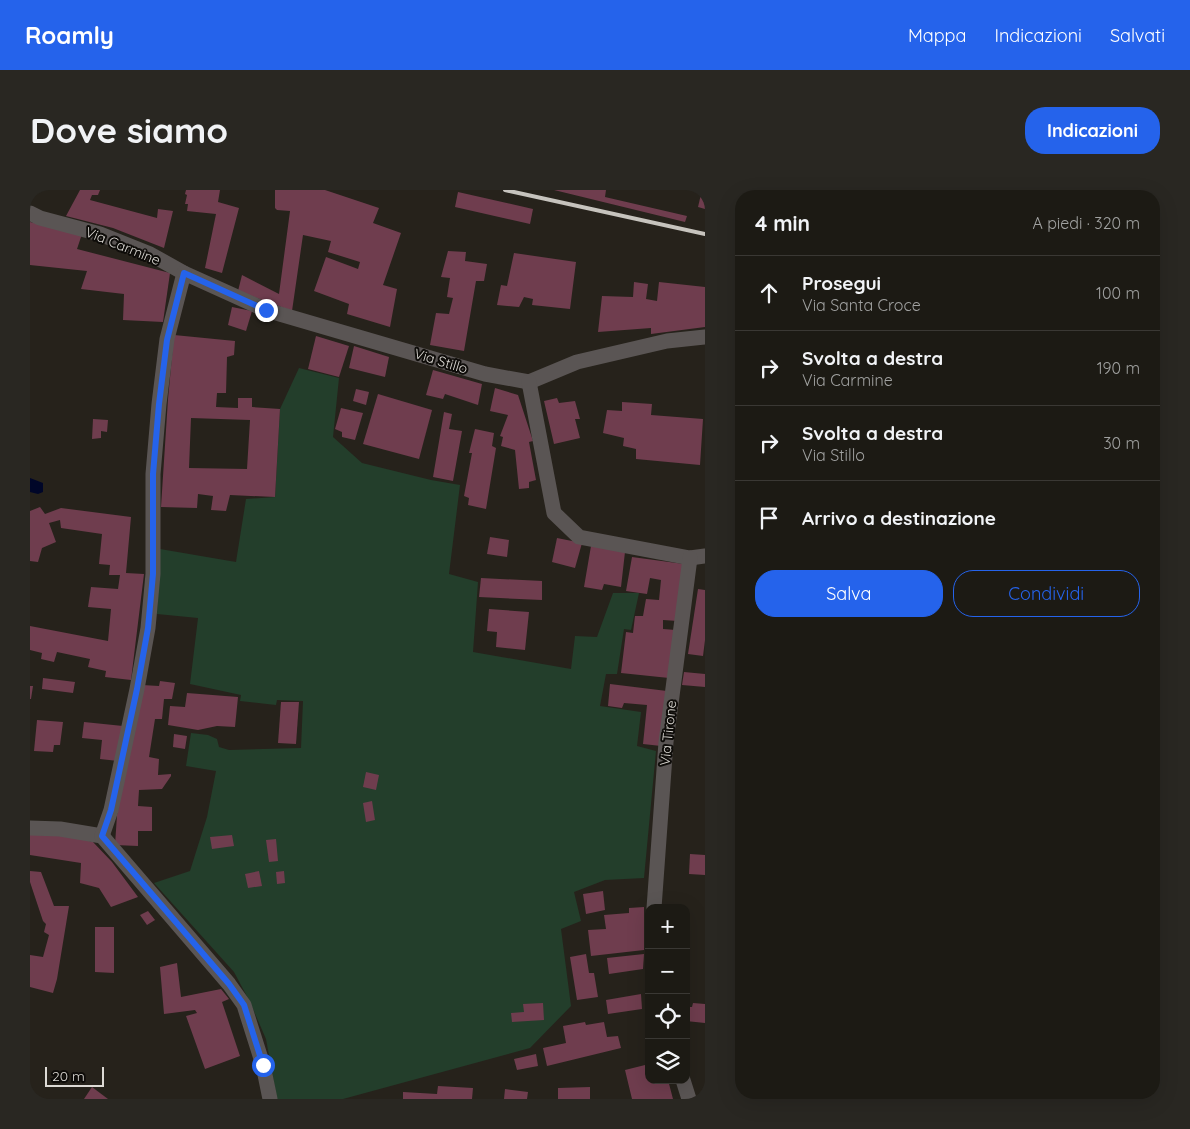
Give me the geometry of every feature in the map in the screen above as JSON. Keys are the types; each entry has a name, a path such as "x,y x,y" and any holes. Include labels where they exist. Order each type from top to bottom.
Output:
{"street":[{"name":"Via Carmine","path":"30,213 40,218 100,234 150,254 184,273"},
{"name":"Via Stillo","path":"184,273 266,310 485,374 529,382"},
{"path":"102,836 111,810 148,628 153,574 153,474 159,404 167,340 184,273"},
{"path":"705,336 667,341 577,362 529,382 554,514 579,537 690,558 705,556"},
{"name":"Via Tirone","path":"654,904 666,742 690,558"},
{"path":"30,828 60,829 102,836 229,984 244,1005 263,1065 270,1099"},
{"path":"684,1084 689,1099"}],"green space":[{"path":"299,368 339,378 333,437 362,463 460,485 449,574 478,582 473,652 571,669 575,636 597,637 613,593 639,593 631,630 624,629 617,674 606,674 600,706 641,712 637,746 656,751 644,878 605,880 574,892 581,921 561,929 571,1006 530,1048 343,1099 277,1099 266,1039 250,1002 234,972 154,883 190,871 207,817 216,771 186,766 191,733 208,735 217,739 219,747 229,750 301,748 303,701 277,700 276,705 240,701 241,695 190,684 198,618 157,614 160,549 236,562 246,499 275,497 280,409"}],"water":[{"path":"30,478 43,483 43,492 38,494 30,492"}],"building":[{"path":"80,190 100,190 98,195 92,195 90,200 157,218 158,209 173,211 164,248 113,228 66,216"},
{"path":"186,190 220,190 218,202 239,208 222,273 205,268 216,214 187,211 188,204 185,204"},
{"path":"275,190 325,190 379,208 373,223 401,233 383,285 397,289 390,327 347,314 349,304 314,291 326,257 358,269 360,262 328,252 331,241 303,235 292,311 238,291 242,275 279,294 290,211 277,210 275,208"},
{"path":"554,190 606,190 605,197 687,216 685,222"},
{"path":"702,190 705,190 705,209 698,207"},
{"path":"458,192 533,209 530,224 455,207"},
{"path":"30,222 82,234 77,249 170,273 163,322 123,320 124,294 81,289 87,271 30,265"},
{"path":"448,251 466,252 465,261 487,264 484,281 476,281 464,351 430,345 436,313 449,314 453,298 447,297 450,278 441,277"},
{"path":"514,253 576,262 570,309 532,305 533,299 524,297 519,307 497,305 501,285 507,286"},
{"path":"634,282 648,284 646,299 657,301 659,282 705,287 705,327 651,334 651,328 598,332 602,296 633,297"},
{"path":"232,307 252,311 246,331 228,325"},
{"path":"174,335 235,341 234,355 227,357 226,393 217,393 216,407 238,408 238,398 252,398 252,407 280,409 275,497 230,495 226,511 211,510 213,496 198,494 197,508 161,507","holes":["191,418 250,420 247,469 189,468"]},
{"path":"316,336 349,346 339,377 308,369"},
{"path":"354,346 389,357 385,377 349,368"},
{"path":"433,370 482,384 478,405 445,394 443,399 426,395"},
{"path":"495,388 518,395 533,441 529,442 536,480 529,482 529,488 519,489 515,450 501,446 503,437 500,436 508,415 490,411"},
{"path":"356,389 369,392 366,405 353,401"},
{"path":"378,394 432,410 419,459 363,444"},
{"path":"557,398 559,403 575,401 580,419 575,419 580,438 554,444 544,401"},
{"path":"622,402 652,404 651,415 703,419 700,465 636,459 636,449 623,446 624,438 603,433 607,410 622,411"},
{"path":"341,408 363,413 355,440 342,437 342,432 335,429"},
{"path":"444,412 452,414 449,429 462,431 453,481 433,477"},
{"path":"93,419 108,420 107,432 101,431 101,438 92,439"},
{"path":"475,429 494,433 492,446 496,448 486,509 468,505 469,498 464,496 472,453 469,453"},
{"path":"40,507 45,514 61,508 131,517 126,573 144,574 131,680 105,677 106,671 88,667 90,659 57,652 54,662 41,659 42,653 30,650 30,626 108,641 111,609 88,607 91,587 118,589 120,575 109,575 110,565 99,564 102,534 61,528 60,520 49,523 56,542 42,548 38,562 30,561 30,511"},
{"path":"490,537 509,540 507,557 487,554"},
{"path":"557,538 582,543 575,568 552,562"},
{"path":"591,546 625,552 621,587 604,584 602,590 584,587"},
{"path":"632,557 684,564 678,621 663,620 663,629 676,630 669,678 621,673 626,632 633,633 635,616 643,616 646,599 659,600 661,580 650,578 647,594 626,591"},
{"path":"481,578 542,581 542,600 479,597"},
{"path":"698,589 705,590 705,640 703,656 688,654"},
{"path":"489,609 529,612 525,650 496,647 497,632 487,631"},
{"path":"684,672 705,674 705,687 682,685"},
{"path":"43,678 75,682 73,693 42,689"},
{"path":"160,681 175,683 172,699 164,699 162,719 155,719 149,757 159,759 158,775 171,774 171,776 162,789 139,790 138,806 152,807 152,831 138,831 138,846 115,845 117,815 142,685 159,686"},
{"path":"610,684 667,691 661,746 643,744 647,705 624,703 622,708 608,706"},
{"path":"30,686 33,686 31,699 30,699"},
{"path":"187,693 238,697 235,727 217,726 198,730 168,725 170,706 185,707"},
{"path":"281,702 299,702 296,744 278,743"},
{"path":"37,720 63,722 60,745 54,745 53,752 34,751"},
{"path":"84,722 123,726 118,761 100,759 102,740 82,738"},
{"path":"174,734 187,736 185,749 173,747"},
{"path":"366,772 379,775 376,790 363,787"},
{"path":"372,801 375,820 366,822 363,803"},
{"path":"30,833 66,835 93,842 112,862 138,897 111,907 99,888 80,883 81,863 30,855"},
{"path":"232,835 234,846 212,849 210,837"},
{"path":"276,839 278,861 269,862 266,840"},
{"path":"690,854 705,855 705,875 689,874"},
{"path":"30,871 41,872 54,906 69,906 53,993 30,987 30,955 43,957 49,935 44,932 46,924 43,921 30,882"},
{"path":"259,871 262,886 248,888 245,874"},
{"path":"284,871 285,883 277,884 276,872"},
{"path":"603,891 605,910 586,914 583,894"},
{"path":"644,907 644,950 591,956 588,930 606,929 604,915 629,913 629,908"},
{"path":"148,911 155,920 147,925 140,915"},
{"path":"95,927 114,927 114,973 95,972"},
{"path":"586,954 589,973 594,973 598,997 577,1000 570,957"},
{"path":"644,954 643,969 609,974 607,958"},
{"path":"177,963 181,997 221,989 229,999 222,1002 240,1056 205,1069 186,1016 197,1013 195,1010 164,1014 160,967"},
{"path":"641,994 642,1009 608,1014 606,1000"},
{"path":"543,1003 544,1020 512,1022 511,1013 524,1012 523,1004"},
{"path":"693,1003 705,1004 705,1023 690,1021 690,1007 692,1007"},
{"path":"585,1022 586,1025 604,1022 607,1037 618,1036 621,1048 547,1066 543,1048 566,1043 563,1026"},
{"path":"536,1054 538,1066 517,1070 514,1059"},
{"path":"645,1065 645,1084 669,1084 673,1099 632,1099 625,1070"},
{"path":"438,1086 473,1088 472,1099 403,1099 403,1092 437,1094"},
{"path":"92,1087 108,1099 84,1099"},
{"path":"590,1087 590,1099 558,1099 558,1088"},
{"path":"505,1089 528,1092 527,1099 504,1099"}],"railway":[{"path":"505,190 705,234"}],"route":[{"path":"263,1065 244,1005 229,984 102,836 111,810 148,628 153,574 153,474 159,404 167,340 184,273 266,310"}]}
